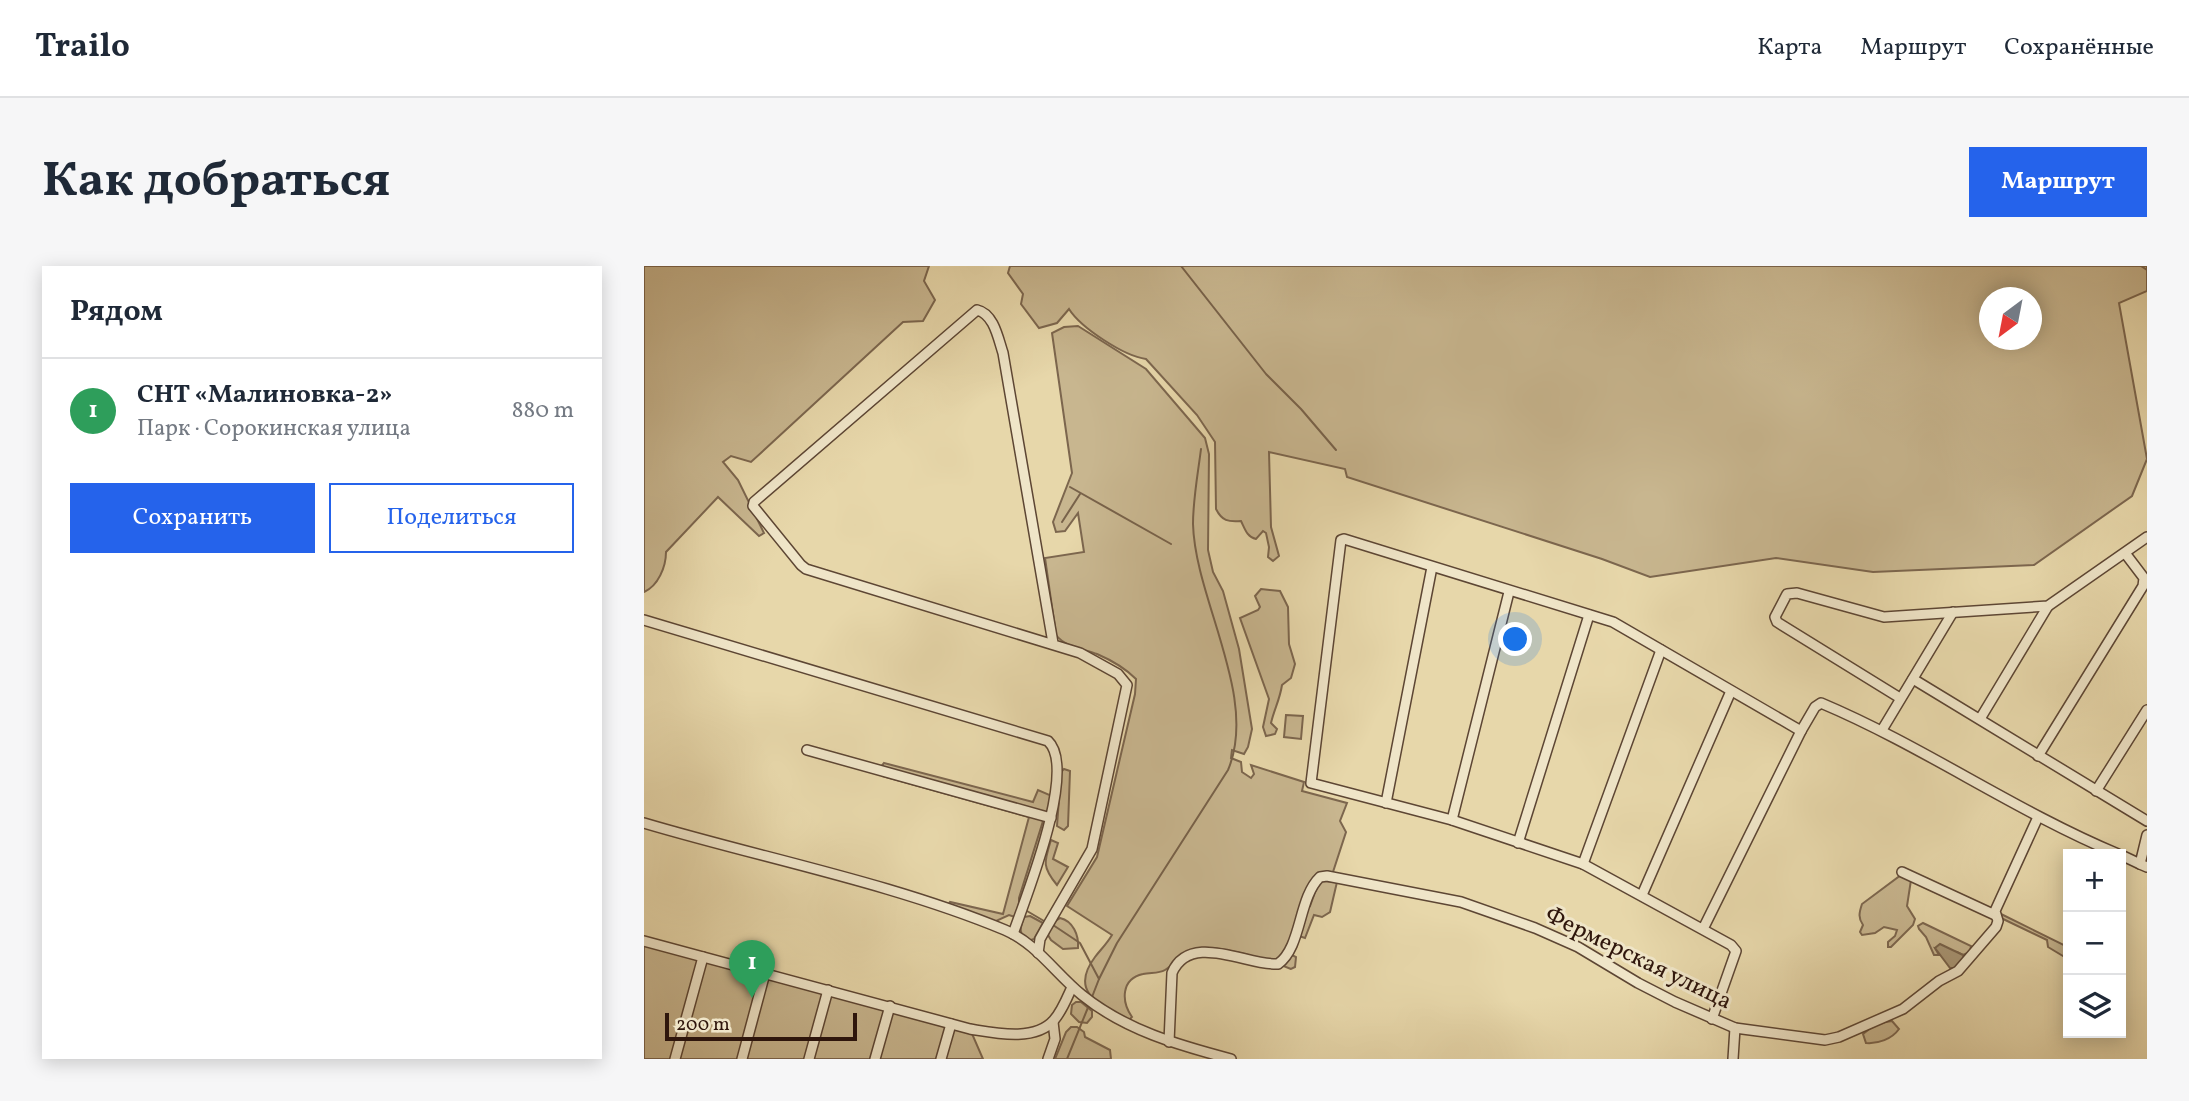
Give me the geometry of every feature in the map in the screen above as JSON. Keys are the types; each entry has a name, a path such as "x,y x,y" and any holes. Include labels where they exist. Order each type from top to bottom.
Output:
{"street":[{"path":"1038,953 1040,939 1093,849 1128,690 1125,680 1080,653 1053,643 806,569 753,506 754,502 977,310 987,313 1003,353 1053,643"},
{"path":"1980,719 2048,606 2147,537"},
{"path":"1712,1018 1735,951 1731,944 1583,864 1452,820 1311,783 1340,544 1344,539 1619,625 1801,731"},
{"path":"2038,756 2143,586 2144,578 2126,553"},
{"path":"1387,803 1432,567"},
{"path":"1452,820 1509,592"},
{"path":"1900,698 1777,622 1775,617 1787,594 1797,593 1884,617 2048,606"},
{"path":"1882,730 1953,612"},
{"path":"1518,843 1589,615"},
{"path":"644,620 1048,741 1055,747 1058,756 1051,818 1030,890 1013,934"},
{"path":"1583,864 1661,650"},
{"path":"1913,679 2147,821"},
{"path":"1642,895 1731,691"},
{"path":"1703,929 1801,731 1815,707 1821,703 1882,730 2038,817 2107,849"},
{"path":"2096,792 2147,710"},
{"path":"807,750 1051,818"},
{"name":"Фермерская улица","path":"1169,1042 1174,967 1191,956 1211,953 1278,964 1288,954 1312,887 1320,877 1327,876 1461,902 1535,928 1578,947 1638,983 1735,1028 1825,1040 1903,1009 1939,981 1958,971 1996,927 1998,920 1995,915 2009,878 2038,817"},
{"path":"644,823 897,893 1013,934 1038,953 1072,987 1114,1016 1169,1042 1231,1059"},
{"path":"2126,858 2144,865 2147,835"},
{"path":"1902,872 1995,915"},
{"path":"644,941 980,1031 1021,1034 1041,1030 1053,1022 1072,987"},
{"path":"675,1059 703,957"},
{"path":"742,1059 765,974"},
{"path":"809,1059 828,990"},
{"path":"875,1059 890,1006"},
{"path":"1048,1059 1055,1039 1053,1022"},
{"path":"941,1059 951,1024"},
{"path":"1733,1059 1735,1028"}],"shaded area":[{"path":"644,266 929,266 924,281 935,300 923,321 903,322 751,462 731,456 723,462 738,480 764,533 759,536 718,497 666,552 660,575 644,592"},
{"path":"1010,266 2147,266 2147,291 2119,303 2147,459 2132,496 2034,565 1873,572 1776,558 1650,577 1347,477 1345,469 1269,452 1271,527 1279,556 1273,561 1268,557 1266,533 1263,531 1256,539 1253,538 1241,521 1226,520 1218,513 1215,442 1197,415 1146,359 1126,353 1104,340 1069,309 1057,323 1039,328 1021,304 1023,294 1008,273"},
{"path":"1078,326 1146,369 1205,438 1209,454 1208,550 1239,649 1252,729 1244,754 1232,750 1231,758 1241,762 1242,772 1251,778 1254,774 1251,765 1304,782 1302,791 1347,803 1340,821 1346,832 1332,875 1325,873 1302,904 1310,906 1318,884 1322,881 1337,882 1330,912 1322,917 1314,915 1305,938 1293,934 1286,952 1296,957 1295,967 1291,969 1216,948 1196,949 1165,970 1143,974 1130,981 1125,991 1126,1004 1132,1017 1129,1020 1091,996 1085,980 1095,957 1112,935 1067,906 1097,857 1135,694 1136,679 1113,662 1069,645 1056,635 1045,558 1084,552 1078,513 1065,531 1056,532 1053,522 1072,473 1052,333 1064,327"},
{"path":"1261,589 1280,591 1288,607 1289,644 1295,664 1291,678 1282,685 1272,718 1271,723 1277,729 1275,734 1266,736 1263,727 1269,699 1240,618 1258,610 1260,607 1255,596"},
{"path":"1286,715 1303,716 1301,739 1284,737"},
{"path":"884,763 1033,802 1038,790 1052,796 1050,813 1015,917 1009,915 994,922 948,905 950,902 1003,914 1029,817 882,776 879,769"},
{"path":"1064,769 1070,771 1068,826 1064,830 1057,826 1061,772"},
{"path":"1051,840 1058,843 1053,859 1068,867 1057,885 1046,864"},
{"path":"1901,875 1911,880 1907,906 1915,919 1913,925 1888,947 1888,942 1897,930 1884,927 1875,933 1862,935 1860,913 1862,904"},
{"path":"1999,913 2063,945 2063,956 2048,947 2047,940 1999,917"},
{"path":"1030,916 1043,923 1034,939 1028,941 1021,933 1021,927 1024,917"},
{"path":"1060,918 1074,929 1078,948 1063,949 1048,935"},
{"path":"1923,923 1971,946 1970,952 1963,955 1935,948 1939,955 1934,955 1919,929 1918,926"},
{"path":"644,941 970,1029 983,1059 644,1059"},
{"path":"1940,944 1963,955 1964,959 1955,968 1950,968 1935,948"},
{"path":"1081,1002 1092,1011 1092,1017 1087,1023 1079,1022 1071,1014 1072,1005"},
{"path":"1892,1021 1899,1029 1893,1036 1880,1042 1866,1043 1863,1034 1876,1025"},
{"path":"1071,1027 1077,1027 1084,1032 1085,1037 1110,1050 1111,1059 1055,1059 1066,1032"}],"waterway":[{"path":"1181,266 1266,374 1336,450"},
{"path":"2141,266 2147,270"},
{"path":"1099,979 1117,943 1228,770 1235,742 1236,711 1231,680 1196,553 1193,515 1201,449"},
{"path":"1070,487 1171,544"},
{"path":"1062,522 1080,494"},
{"path":"1019,904 1043,821"},
{"path":"1027,911 1044,921"},
{"path":"1053,925 1080,943 1099,979 1092,997"},
{"path":"1067,1059 1089,1005"}],"place":[{"name":"СНТ «Малиновка-2»","path":"752,998"}]}
